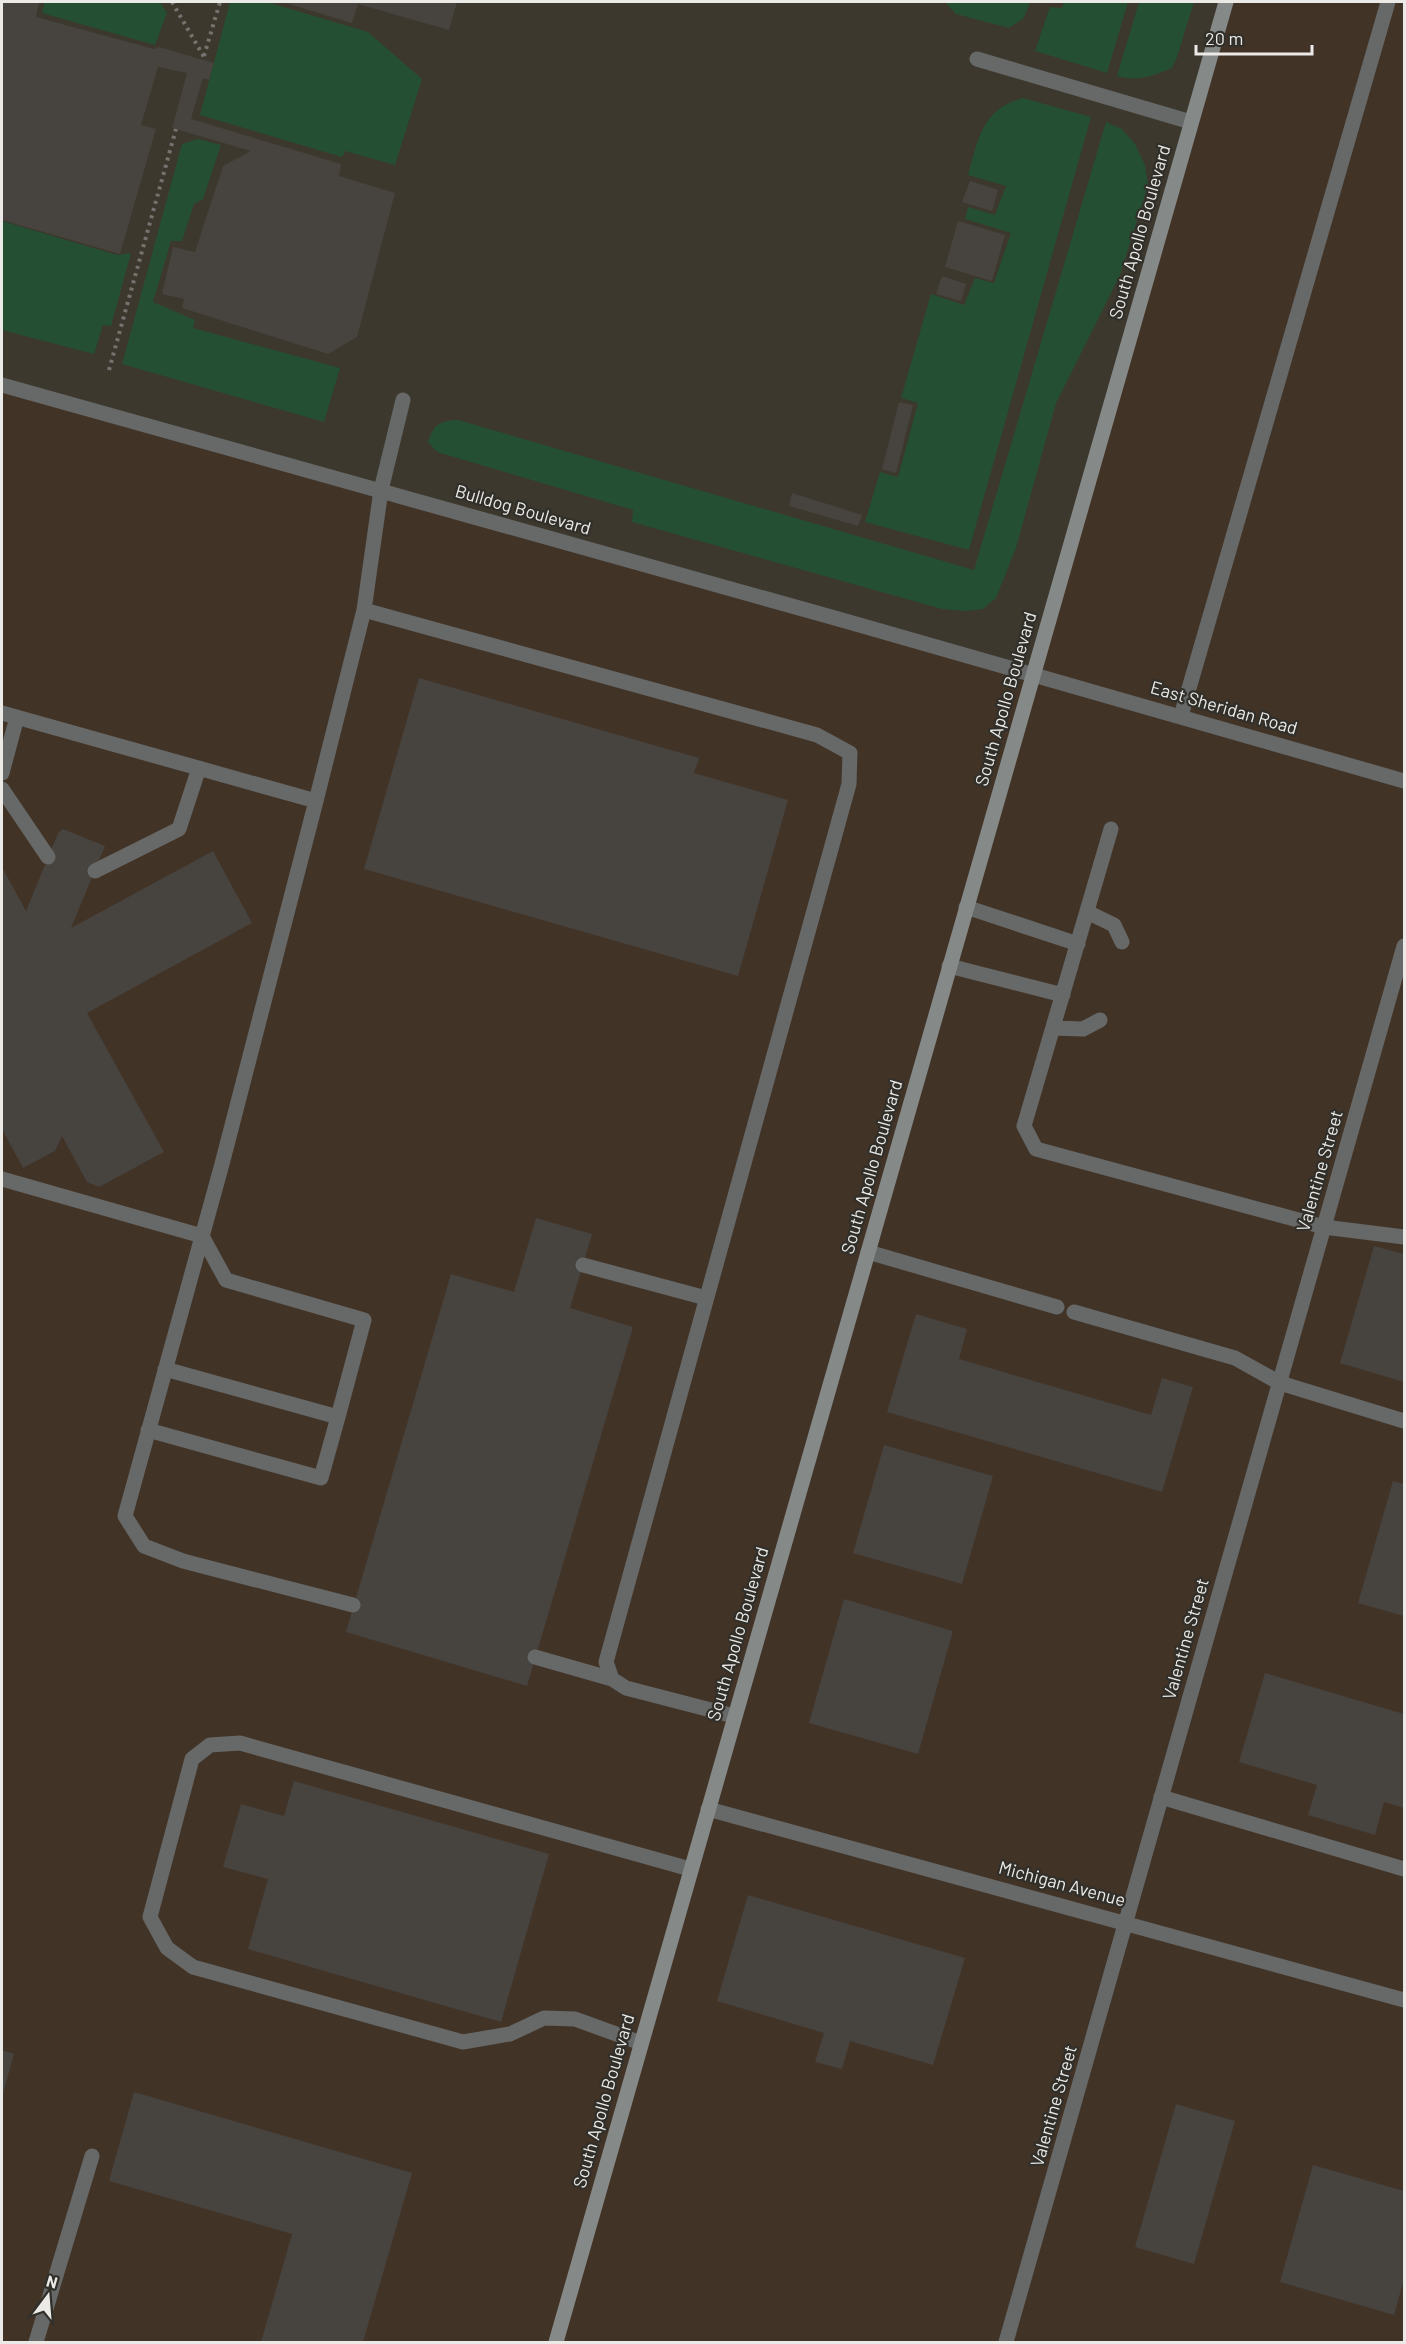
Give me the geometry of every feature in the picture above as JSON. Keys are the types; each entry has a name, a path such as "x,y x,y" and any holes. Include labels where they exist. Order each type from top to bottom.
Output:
{"street":[{"name":"South Apollo Boulevard","path":"556,2343 1226,2"},
{"path":"1182,716 1388,2"},
{"path":"977,59 1191,122"},
{"name":"Bulldog Boulevard","path":"2,385 1033,674"},
{"path":"353,1605 183,1561 144,1546 125,1516 202,1236 364,610 381,490 403,400"},
{"path":"364,610 817,735 850,753 849,784 606,1662 612,1679"},
{"name":"East Sheridan Road","path":"1033,674 1404,781"},
{"path":"2,713 316,801"},
{"path":"2,773 17,717"},
{"path":"95,871 179,829 199,768"},
{"path":"2,789 48,857"},
{"path":"1111,828 1024,1126 1036,1149 1324,1227 1404,1237"},
{"path":"966,908 1078,944"},
{"path":"1087,912 1114,925 1122,942"},
{"name":"Valentine Street","path":"1006,2343 1404,946"},
{"path":"949,966 1063,995"},
{"path":"1053,1028 1083,1029 1100,1020"},
{"path":"2,1179 202,1236 226,1280 364,1320 321,1478 148,1430"},
{"path":"868,1252 1057,1307"},
{"path":"583,1264 706,1298"},
{"path":"1074,1312 1235,1358 1280,1383 1404,1421"},
{"path":"165,1368 338,1418"},
{"path":"535,1657 612,1679 626,1688 734,1716"},
{"path":"641,2043 575,2019 554,2018 544,2018 510,2034 463,2042 193,1967 167,1948 150,1917 192,1759 210,1745 240,1743 690,1869"},
{"path":"1161,1797 1404,1869"},
{"name":"Michigan Avenue","path":"708,1809 1404,2000"},
{"path":"36,2343 92,2156"}],"path":[{"path":"172,2 204,57 220,2"},
{"path":"109,370 176,129"}],"shaded area":[{"path":"2,2 1226,2 1033,674 2,385"},
{"path":"1226,2 1404,2 1404,2342 2,2342 2,381"}],"green space":[{"path":"45,2 160,2 167,13 155,45 42,13"},
{"path":"230,2 267,2 368,32 422,79 395,165 345,151 342,157 200,115"},
{"path":"945,2 1030,2 1024,18 1009,28 956,14"},
{"path":"1064,2 1128,2 1107,73 1035,51 1050,7 1062,8"},
{"path":"1139,2 1194,2 1172,68 1145,77 1124,78 1117,76"},
{"path":"1023,98 1091,117 969,550 865,522 880,472 898,477 918,403 901,398 931,294 964,305 975,278 994,283 1011,233 965,219 968,207 995,215 1006,186 968,175 979,138 990,118 1009,103"},
{"path":"1106,122 1122,129 1135,144 1145,165 1148,185 1120,275 1056,403 1016,548 996,598 983,609 966,611 942,609 632,522 633,510 437,452 428,442 432,431 442,422 458,420 974,570"},
{"path":"198,139 221,145 203,199 194,204 182,241 171,241 153,302 195,320 193,328 340,368 324,422 122,364 182,144"},
{"path":"2,221 117,255 131,253 111,326 103,325 94,354 2,330"}],"building":[{"path":"2,2 39,2 36,17 214,63 209,80 203,78 191,119 341,164 339,176 395,193 357,337 328,354 182,308 184,299 162,294 173,247 195,252 223,166 251,151 172,128 187,73 158,67 141,125 156,129 120,254 2,220"},
{"path":"290,2 457,2 449,30 358,4 352,23 289,4"},
{"path":"970,181 998,190 992,211 962,202"},
{"path":"958,221 1005,235 992,281 945,267"},
{"path":"942,276 966,284 961,301 936,294"},
{"path":"899,402 913,405 896,473 882,469"},
{"path":"792,493 862,515 858,526 789,506"},
{"path":"419,678 699,758 694,773 788,800 738,976 364,869"},
{"path":"63,829 105,846 71,928 213,851 252,923 87,1013 164,1152 99,1187 87,1182 62,1136 55,1151 23,1168 2,1129 2,867 26,911 58,833"},
{"path":"536,1218 592,1234 570,1308 633,1327 527,1686 346,1632 451,1274 514,1292"},
{"path":"1374,1246 1404,1254 1404,1382 1340,1363"},
{"path":"916,1314 967,1329 959,1359 1151,1415 1162,1378 1193,1387 1162,1492 887,1412"},
{"path":"884,1445 993,1476 962,1584 853,1553"},
{"path":"1393,1481 1404,1484 1404,1616 1358,1603"},
{"path":"844,1599 953,1631 918,1754 809,1723"},
{"path":"1265,1673 1404,1714 1404,1808 1384,1802 1375,1835 1308,1815 1317,1785 1239,1762"},
{"path":"294,1781 549,1854 501,2022 248,1949 268,1879 223,1867 241,1804 284,1816"},
{"path":"748,1895 965,1958 933,2065 850,2041 842,2069 815,2062 824,2033 717,2001"},
{"path":"2,2050 14,2054 2,2097"},
{"path":"134,2092 412,2173 363,2342 261,2342 292,2234 109,2181"},
{"path":"1176,2104 1235,2121 1194,2264 1135,2247"},
{"path":"1313,2165 1404,2191 1404,2279 1394,2315 1280,2282"}]}
